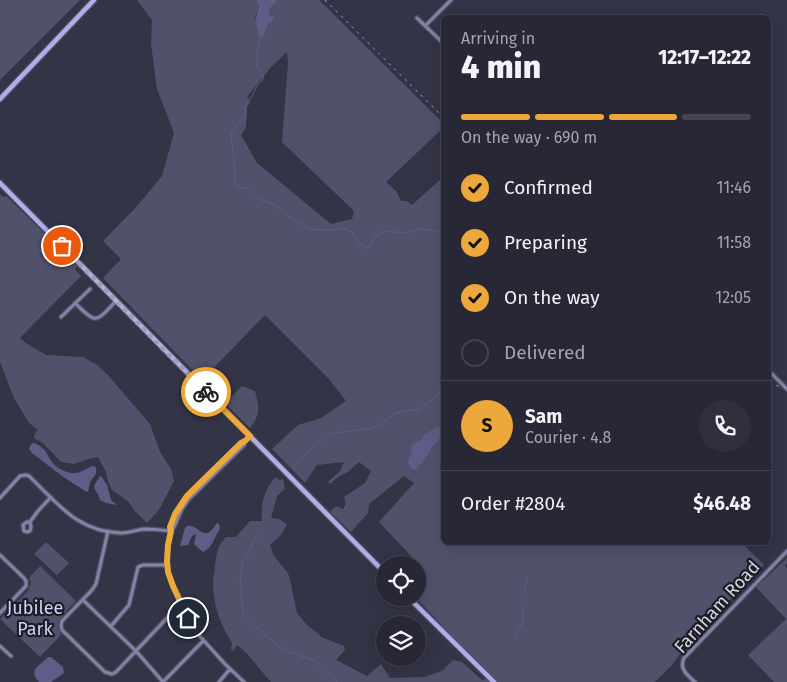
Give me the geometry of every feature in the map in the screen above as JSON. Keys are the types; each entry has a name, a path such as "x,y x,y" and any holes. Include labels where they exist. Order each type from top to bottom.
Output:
{"main road":[{"path":"0,99 94,0"},
{"path":"0,184 376,564"},
{"path":"417,606 494,682"}],"street":[{"path":"426,25 451,0"},
{"path":"417,18 441,41"},
{"path":"61,318 90,289"},
{"path":"75,303 88,316 93,318 101,317 116,301"},
{"path":"771,373 787,389"},
{"path":"244,682 230,670 195,631 173,586 168,566 168,545 172,520 182,503 250,436"},
{"path":"0,498 20,476 26,475 67,513 81,523 122,533 144,529 171,531"},
{"path":"30,522 51,498"},
{"path":"108,531 96,584 62,621 61,628 105,672 112,674 169,616 183,608"},
{"name":"Farnham Road","path":"695,682 683,670 682,662 684,658 787,552"},
{"path":"0,556 24,578 26,586 0,613"},
{"path":"111,626 128,605 138,567 142,565 168,566"},
{"path":"83,600 136,651 163,682 203,641"},
{"path":"0,646 11,656"},
{"path":"218,682 230,670"}],"green space":[{"path":"0,0 80,0 0,80"},
{"path":"137,0 256,0 259,7 255,17 264,36 269,22 269,9 276,3 276,0 319,0 441,121 441,130 386,182 396,191 401,201 406,201 412,205 441,179 441,545 744,545 764,565 691,639 672,665 655,682 271,682 251,658 237,645 233,651 231,650 232,643 224,630 214,600 213,582 217,553 226,537 236,537 250,521 262,521 264,498 275,477 280,480 283,479 285,489 277,496 271,518 279,519 287,524 281,535 270,545 274,556 288,573 297,613 321,637 344,646 345,650 336,660 367,676 379,666 382,666 390,678 424,677 442,671 453,660 462,662 483,681 490,674 442,627 424,606 426,606 426,556 411,556 379,522 414,483 404,476 369,504 368,513 351,532 330,512 336,506 343,509 346,504 344,497 365,483 371,471 359,462 330,484 328,482 340,471 344,462 317,465 305,483 272,449 298,425 321,418 346,401 328,378 265,315 202,380 103,278 121,259 103,241 138,205 162,176 174,133 157,89 151,44 152,20","holes":["287,52 288,63 282,142 354,211 352,219 331,224 257,163 241,135 246,127 247,108 250,102 247,97 271,67"]},
{"path":"0,194 3,197 6,196 78,266 75,269 81,276 20,338 46,355 83,357 97,365 108,375 150,424 160,452 171,469 174,481 159,510 147,523 128,501 112,490 106,472 98,457 74,464 61,462 43,443 34,438 38,430 29,423 14,398 0,362"},
{"path":"242,386 255,391 258,410 256,419 250,428 225,403"},
{"path":"46,542 69,563 57,575 34,554"},
{"path":"787,558 785,566 787,568 787,682 774,682 748,655 786,619 756,587"},
{"name":"Jubilee Park","path":"40,566 76,601 60,620 59,630 61,635 40,657 0,619 28,591 31,583 29,578"}],"shaded area":[{"path":"256,0 276,0 276,3 269,9 269,15 274,17 273,20 269,22 264,36 260,37 256,22 259,7"},
{"path":"438,426 441,434 438,439 416,469 411,469 408,462 412,444 420,441 424,435"},
{"path":"34,443 43,448 56,466 70,473 78,473 94,466 96,474 90,482 88,492 62,476 32,453 29,449 31,444"},
{"path":"100,476 107,485 111,500 117,505 100,500 94,488"},
{"path":"217,523 220,529 207,550 203,552 194,544 196,535 194,534 188,545 180,546 187,526 207,533"},
{"path":"48,657 51,657 63,667 64,673 51,682 39,682 34,671"}],"waterway":[{"path":"260,37 257,67 263,74 263,80 244,109 246,111 245,118 236,125 231,135 237,187 248,189 261,200 276,205 287,216 311,229 346,229 352,232 362,246 366,248 369,248 374,237 384,231 407,233 419,229 441,232"},
{"path":"331,436 335,433 379,426 395,413 419,409 433,400 439,394 441,387"},
{"path":"293,470 298,461 322,439"},
{"path":"261,530 243,561 240,575 244,616 279,646 289,652 315,661 337,682"},
{"path":"524,593 528,576"},
{"path":"516,635 523,622 523,606"}],"railway":[{"path":"325,0 441,115"},
{"path":"771,384 787,388"}],"way so far":[{"path":"62,246 206,392"}],"route":[{"path":"188,618 168,572 170,527 175,514 187,496 250,436 206,392"}]}
